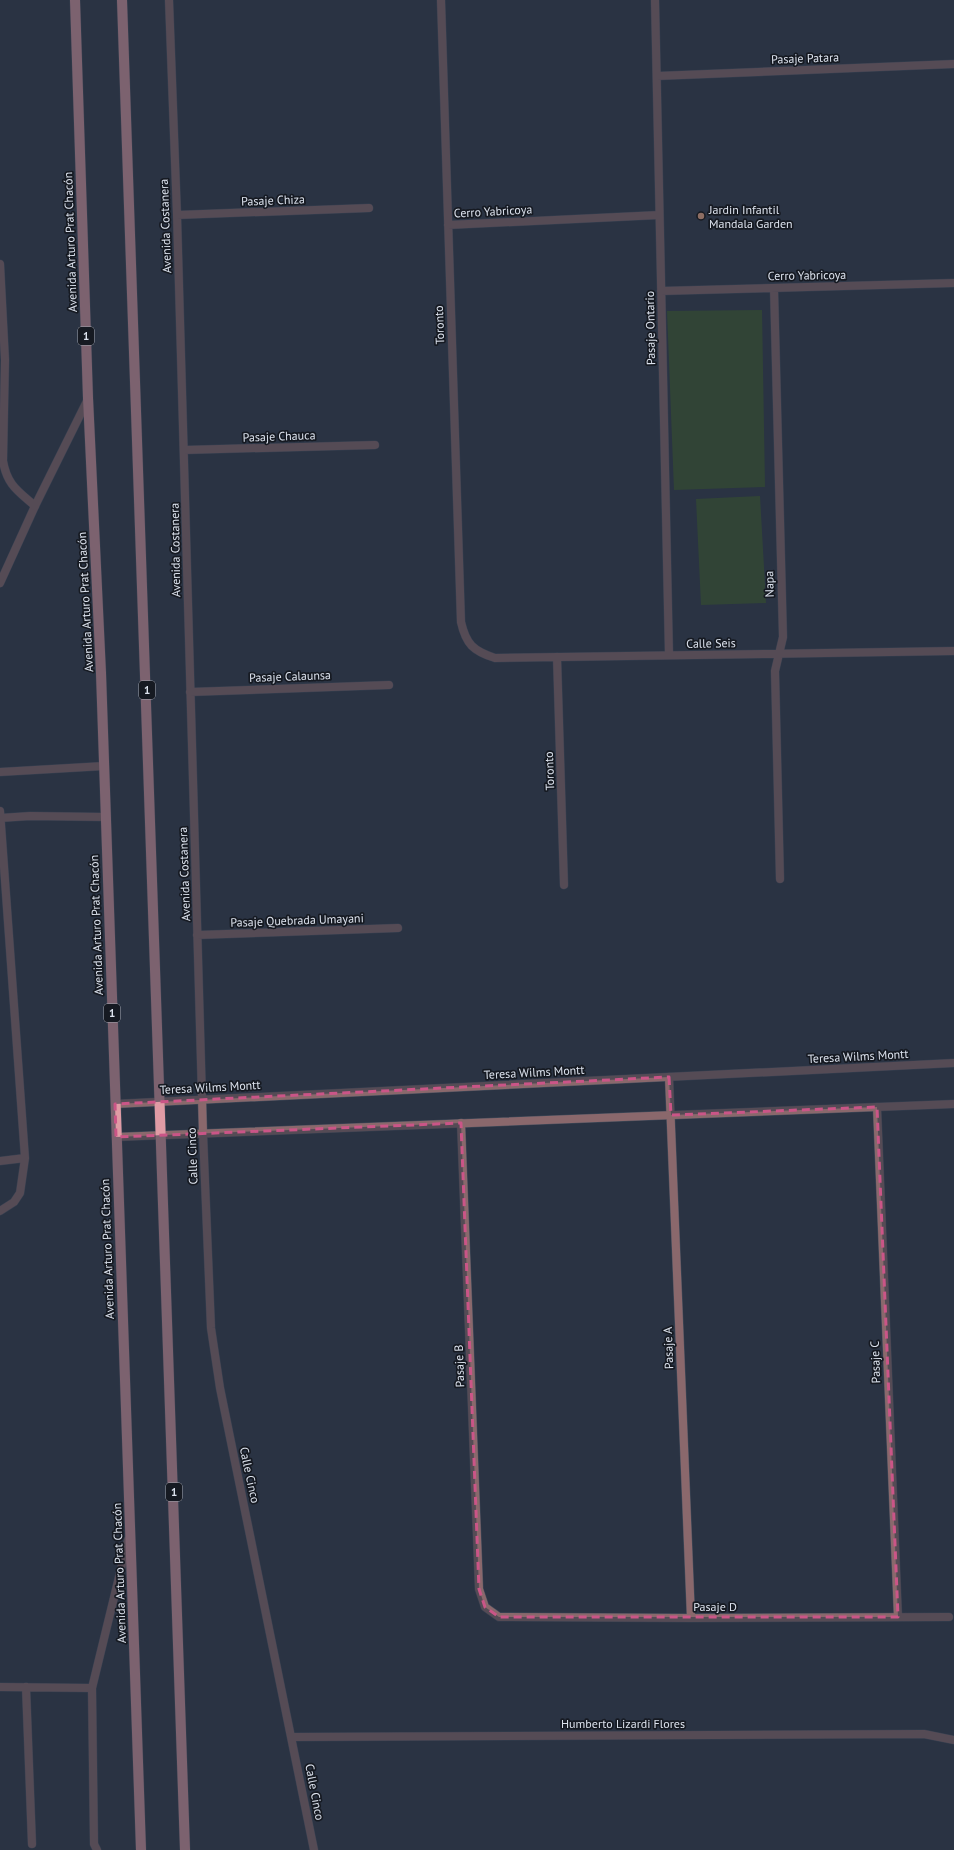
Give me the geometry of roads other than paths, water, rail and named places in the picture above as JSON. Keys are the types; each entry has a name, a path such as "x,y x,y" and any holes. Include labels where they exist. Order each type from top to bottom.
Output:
{"main road":[{"name":"Avenida Arturo Prat Chacón","path":"75,0 88,398 106,817 142,1850"},
{"name":"1","path":"122,0 161,1101 185,1850"}],"street":[{"name":"Avenida Costanera","path":"169,0 177,215 202,1100"},
{"name":"Toronto","path":"441,0 461,622 464,636 471,646"},
{"name":"Pasaje Ontario","path":"655,0 669,655"},
{"name":"Pasaje Patara","path":"657,76 954,64"},
{"name":"Pasaje Chiza","path":"177,215 369,208"},
{"name":"Cerro Yabricoya","path":"448,225 659,215"},
{"path":"0,264 3,360 3,462 5,474 10,484 35,506"},
{"name":"Cerro Yabricoya","path":"661,291 954,284"},
{"name":"Napa","path":"774,288 782,638 775,671 780,879"},
{"path":"0,583 35,506 88,398"},
{"name":"Pasaje Chauca","path":"184,450 375,445"},
{"name":"Calle Seis","path":"471,646 481,653 495,658 954,652"},
{"name":"Toronto","path":"557,657 564,885"},
{"name":"Pasaje Calaunsa","path":"190,692 390,685"},
{"path":"0,772 104,766"},
{"path":"0,811 25,1158 20,1193 14,1202 0,1211"},
{"path":"0,818 30,816 106,817"},
{"name":"Pasaje Quebrada Umayani","path":"197,935 398,928"},
{"name":"Teresa Wilms Montt","path":"115,1104 954,1063"},
{"name":"Pasaje A","path":"669,1077 691,1618"},
{"name":"Calle Cinco","path":"202,1100 209,1299 215,1358 314,1850"},
{"path":"116,1137 954,1104"},
{"name":"Pasaje C","path":"877,1107 898,1617"},
{"name":"Pasaje B","path":"461,1123 479,1589 485,1607"},
{"path":"0,1161 25,1158"},
{"path":"97,1850 94,1844 92,1688 131,1529"},
{"name":"Pasaje D","path":"485,1607 499,1617 949,1617"},
{"path":"0,1687 92,1688"},
{"path":"26,1687 32,1844"},
{"name":"Humberto Lizardi Flores","path":"292,1737 924,1734 954,1740"}],"place":[{"name":"Jardin Infantil Mandala Garden","path":"701,216"}]}
